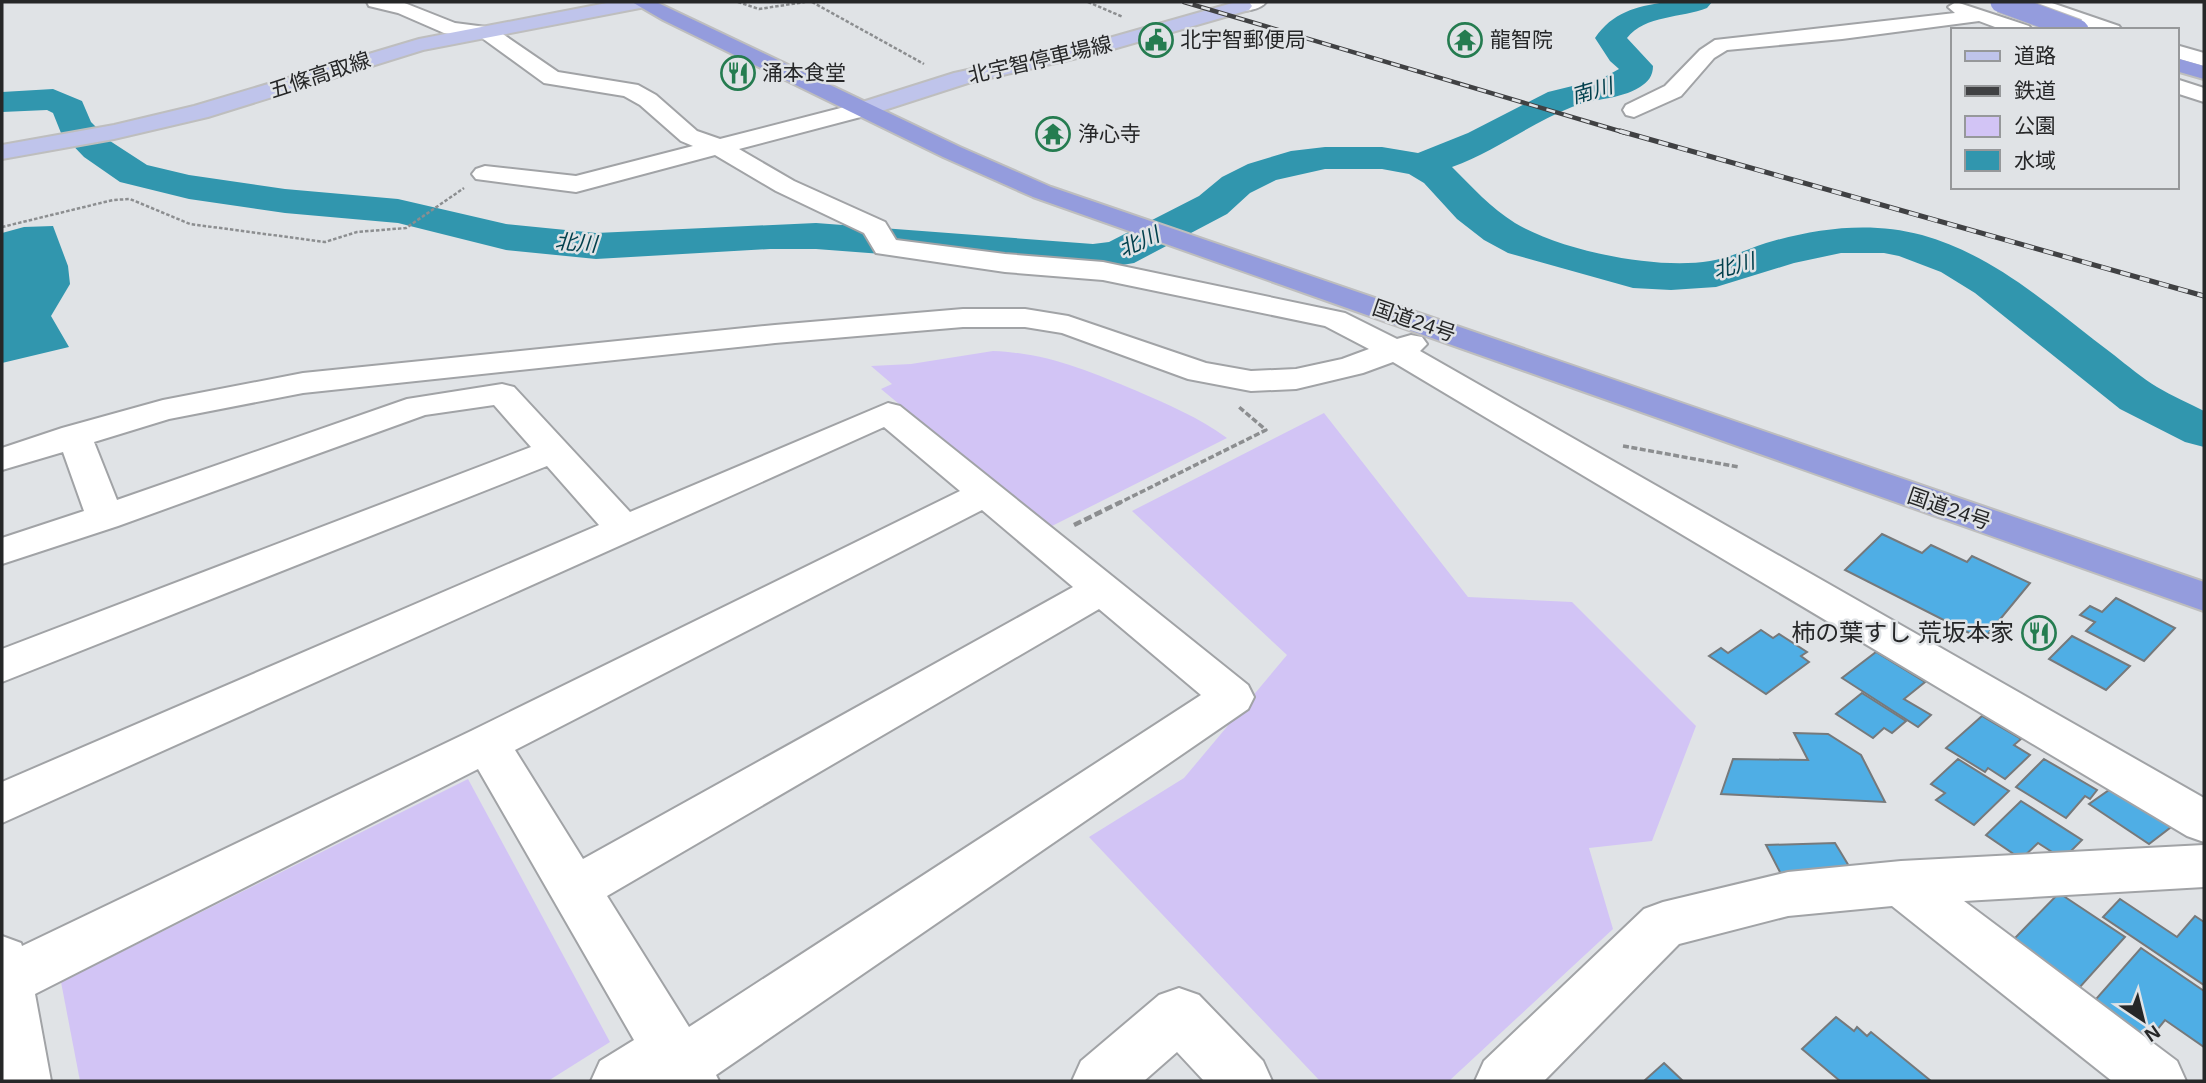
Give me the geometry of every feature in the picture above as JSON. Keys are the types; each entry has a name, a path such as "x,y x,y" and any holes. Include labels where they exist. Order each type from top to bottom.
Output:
{"highway":[{"name":"国道24号","path":"641,2 723,44 1012,180 1226,257 1437,328 1698,423 2204,597"},
{"path":"2001,2 2072,28"},
{"path":"2178,65 2204,73"}],"main road":[{"name":"五條高取線","path":"2,152 114,132 241,100 419,45 641,2"},
{"name":"北宇智停車場線","path":"864,109 962,78 1105,46 1242,3"}],"street":[{"path":"376,2 404,8 451,29 487,32 552,78 630,90 648,100 689,136 718,147 880,237 1005,263 1103,271 1334,319 1397,351 2204,822"},
{"path":"1953,5 2012,2"},
{"path":"2031,2 2106,28"},
{"path":"1953,5 2017,28"},
{"path":"1634,110 1673,91 1707,54 1722,44 1842,33 1982,15"},
{"path":"2178,52 2204,60"},
{"path":"2178,87 2204,95"},
{"path":"485,174 576,184 864,109"},
{"path":"2,459 163,410 303,383 775,334 963,318 1025,318 1068,325 1199,372 1251,381 1296,379 1352,366 1397,351 1437,328"},
{"path":"2,551 419,406 502,394 624,529"},
{"path":"2,803 888,413 1232,696 681,1065 620,1081"},
{"path":"74,435 104,517"},
{"path":"2,666 554,451"},
{"path":"22,1081 3,975 487,744 985,493"},
{"path":"575,890 1102,589"},
{"path":"487,744 681,1065"},
{"path":"1504,1081 1663,925 1788,894 1901,883 2204,866"},
{"path":"1901,883 2157,1081"},
{"path":"1101,1081 1179,1014 1243,1081"}],"path":[{"path":"738,2 759,9 805,2"},
{"path":"812,2 926,65 962,78"},
{"path":"2,227 113,200 130,199 190,224 325,242 357,232 406,228 485,174"},
{"path":"1043,541 1266,430 1199,372"},
{"path":"1620,445 1747,469"}],"green space":[{"path":"993,351 1031,355 1084,370 1172,406 1227,438 1048,528 881,389 892,384 871,366 911,364"},
{"path":"1324,413 1468,597 1572,602 1696,726 1652,841 1589,848 1613,929 1449,1081 1320,1081 1089,837 1184,778 1287,655 1132,511"},
{"path":"468,779 610,1042 548,1081 80,1081 61,982"}],"water":[{"path":"53,226 68,266 70,284 51,316 69,347 2,363 2,233 24,227"}],"building":[{"path":"1882,534 1922,553 1931,545 1967,562 1972,556 2030,583 1983,640 1845,570"},
{"path":"2116,598 2175,628 2144,661 2086,631 2095,622 2080,615 2090,606 2102,612"},
{"path":"1761,630 1773,638 1779,634 1807,652 1801,656 1809,662 1766,694 1709,656 1721,648 1728,653"},
{"path":"2072,636 2130,666 2106,690 2049,659"},
{"path":"1876,652 1925,682 1904,699 1931,715 1918,727 1842,678"},
{"path":"1862,693 1906,721 1892,733 1884,728 1873,738 1836,714"},
{"path":"1982,716 2021,739 2014,745 2030,755 2005,779 1988,768 1985,772 1946,748"},
{"path":"1794,733 1828,734 1861,755 1885,802 1721,794 1733,759 1808,760"},
{"path":"1958,759 2009,791 1974,825 1936,800 1945,793 1931,784"},
{"path":"2044,759 2097,790 2090,799 2085,796 2066,818 2016,787"},
{"path":"2112,788 2175,824 2149,844 2089,804"},
{"path":"2021,801 2082,840 2063,859 2038,843 2021,859 1986,835"},
{"path":"1835,843 1852,871 1781,874 1766,845"},
{"path":"2059,893 2125,937 2080,987 2013,940"},
{"path":"2120,899 2177,937 2195,916 2204,922 2204,985 2103,917"},
{"path":"2141,948 2204,991 2204,1047 2165,1020 2144,1046 2089,1007"},
{"path":"1836,1017 1854,1031 1857,1027 1867,1036 1871,1032 1931,1081 1840,1081 1802,1049"},
{"path":"1664,1063 1683,1081 1644,1081"}],"waterway":[{"name":"南川","path":"1420,165 1481,141 1560,99 1613,87 1629,80 1636,74 1636,66 1621,54 1611,38 1619,28 1638,16 1697,2"},
{"name":"北川","path":"2,102 53,99 70,108 74,125 97,149 134,174 189,187 285,201 398,211 506,237 596,246 816,236 1093,257 1119,254 1213,205 1236,185 1262,172 1291,163 1325,158 1382,158 1420,165"},
{"name":"北川","path":"1420,165 1438,175 1472,210 1499,231 1523,244 1633,275 1671,277 1716,274 1783,252 1841,240 1884,240 1910,245 1957,263 1991,283 2138,398 2204,431"}],"railway":[{"path":"1184,2 1626,133"},
{"path":"1620,131 2204,296"}],"place":[{"name":"北宇智郵便局","path":"1156,40"},
{"name":"龍智院","path":"1465,40"},
{"name":"涌本食堂","path":"738,73"},
{"name":"浄心寺","path":"1053,134"},
{"name":"柿の葉すし 荒坂本家","path":"2039,633"}]}
